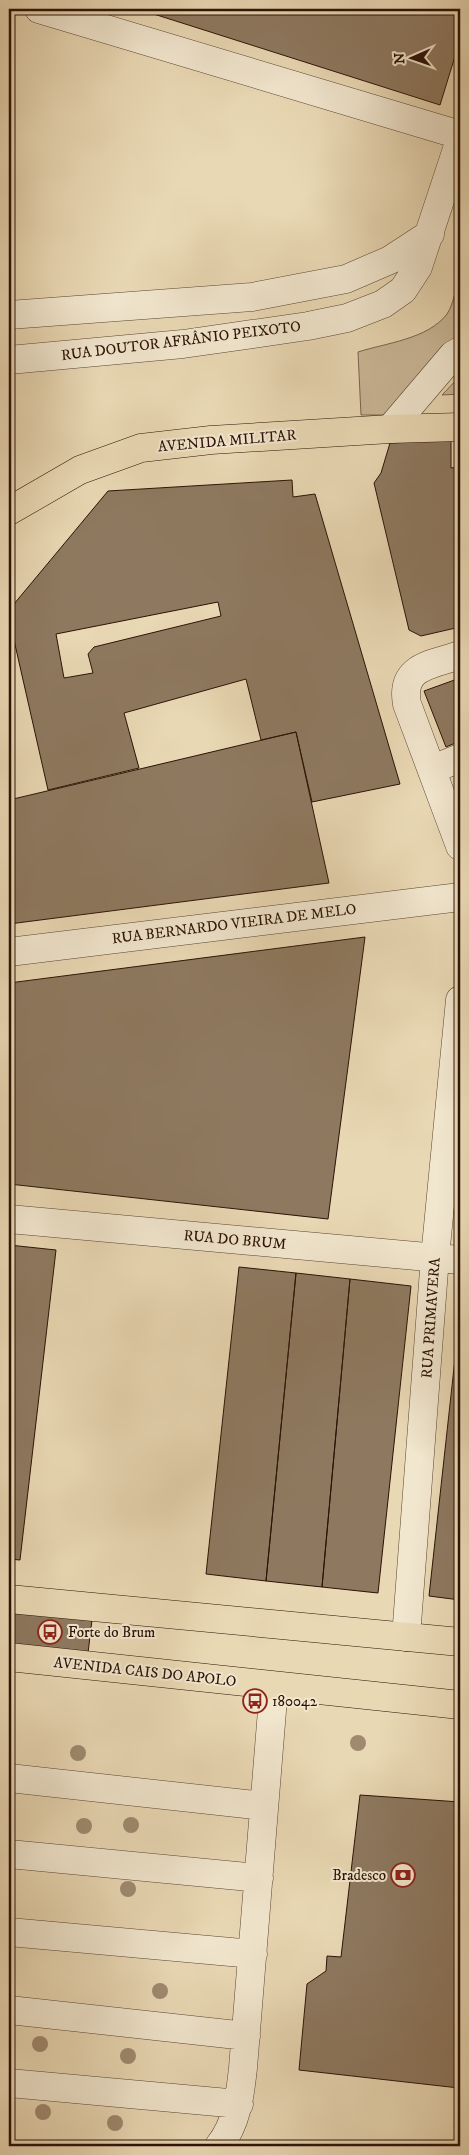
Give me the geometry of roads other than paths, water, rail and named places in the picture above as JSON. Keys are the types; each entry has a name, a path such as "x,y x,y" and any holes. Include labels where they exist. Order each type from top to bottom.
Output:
{"main road":[{"name":"AVENIDA MILITAR","path":"9,511 80,470 141,448 211,440 390,429 460,427"},
{"path":"9,1599 460,1642"},
{"name":"AVENIDA CAIS DO APOLO","path":"9,1657 460,1705"}],"street":[{"path":"39,9 460,135"},
{"name":"RUA DOUTOR AFRÂNIO PEIXOTO","path":"9,360 222,338 347,318 383,304 403,290 418,267 460,140"},
{"path":"9,315 252,297 346,279 390,260 430,234"},
{"path":"128,306 134,348"},
{"path":"390,429 453,356 460,351"},
{"path":"460,655 418,669 408,677 404,691 407,704 433,769 460,846"},
{"path":"433,769 460,758"},
{"name":"RUA BERNARDO VIEIRA DE MELO","path":"9,952 460,897"},
{"name":"RUA PRIMAVERA","path":"406,1638 448,1259 460,1000"},
{"name":"RUA DO BRUM","path":"9,1219 448,1259"},
{"path":"219,2146 230,2132 239,2104 254,1954 274,1686"},
{"path":"9,1778 264,1806"},
{"path":"9,1854 259,1878"},
{"path":"9,1932 254,1954"},
{"path":"9,2010 246,2036"},
{"path":"9,2083 239,2104"}],"place":[{"name":"Forte do Brum","path":"50,1632"},
{"name":"180042","path":"255,1701"},
{"name":"Bradesco","path":"403,1875"}]}
